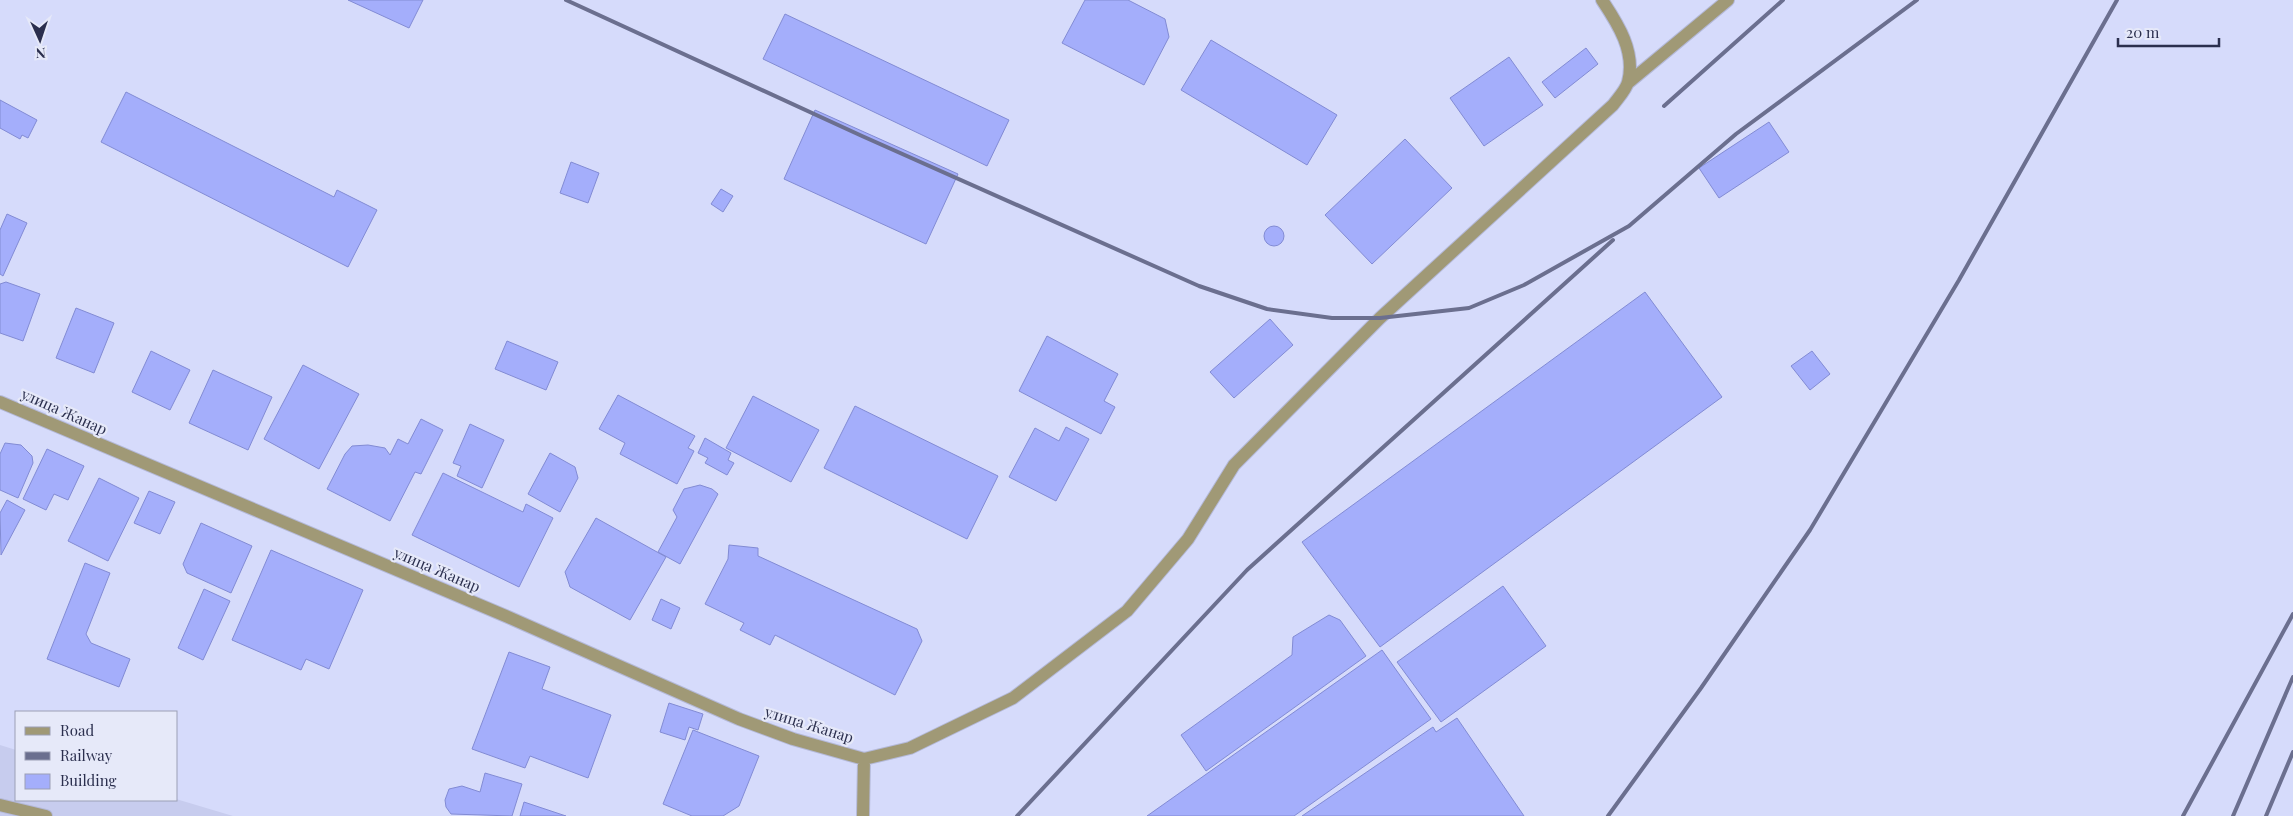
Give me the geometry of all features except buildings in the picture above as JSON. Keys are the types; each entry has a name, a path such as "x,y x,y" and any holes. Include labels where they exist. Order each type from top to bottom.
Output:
{"street":[{"path":"1602,0 1617,22 1630,54 1628,83"},
{"path":"863,816 864,759 910,748 1013,698 1127,611 1188,539 1234,464 1380,318 1614,105 1628,83 1728,0"},
{"name":"улица Жанар","path":"0,402 508,618 739,719 793,739 864,759"},
{"path":"0,805 46,816"}],"shaded area":[{"path":"0,745 15,750 15,801 178,800 233,816 0,816"}],"railway":[{"path":"566,0 862,136 1199,286 1267,309 1332,318 1380,318 1469,308 1524,285 1629,226 1736,134 1917,0"},
{"path":"1664,106 1783,0"},
{"path":"1608,816 1701,688 1810,530 1959,280 2117,0"},
{"path":"1017,816 1247,570 1613,240"},
{"path":"2183,816 2293,614"},
{"path":"2233,816 2293,677"},
{"path":"2266,816 2293,752"}]}
